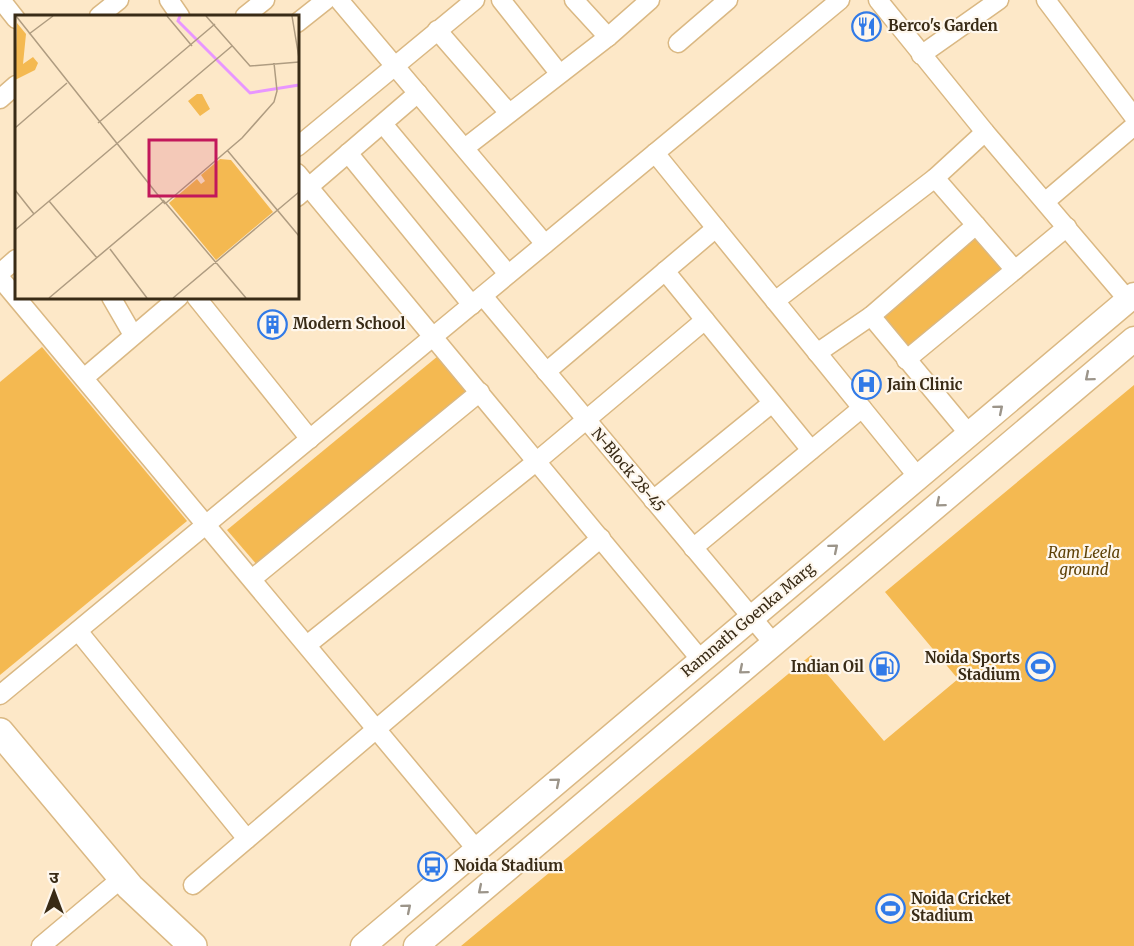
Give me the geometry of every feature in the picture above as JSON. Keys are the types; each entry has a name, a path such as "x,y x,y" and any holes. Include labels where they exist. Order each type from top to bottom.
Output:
{"main road":[{"path":"4,745 126,882 193,946"},
{"path":"126,882 170,946"}],"street":[{"path":"1,0 15,18"},
{"path":"100,15 118,0"},
{"path":"246,15 265,0"},
{"path":"298,22 326,0"},
{"path":"339,0 466,147 545,244"},
{"path":"298,146 475,0"},
{"path":"501,0 559,73"},
{"path":"574,0 608,37"},
{"path":"466,147 608,37 650,0"},
{"path":"678,43 728,0"},
{"path":"0,695 840,0"},
{"path":"878,0 985,132 1131,297"},
{"path":"921,55 999,0"},
{"path":"1046,0 1134,117"},
{"path":"437,30 508,113"},
{"path":"418,93 348,153 301,185 434,336 701,660"},
{"path":"382,124 508,274"},
{"path":"1046,201 1134,126"},
{"path":"775,301 935,178 985,132"},
{"name":"N-Block 28-45","path":"348,153 477,300 546,372 774,644"},
{"path":"655,153 918,477"},
{"path":"935,178 1015,270"},
{"path":"817,353 871,316 976,225"},
{"path":"906,360 1067,227"},
{"path":"546,372 716,228"},
{"path":"0,273 15,260"},
{"path":"665,271 811,450"},
{"path":"0,278 15,296"},
{"name":"Ramnath Goenka Marg","path":"363,946 1131,297"},
{"path":"17,298 477,850"},
{"path":"112,298 133,335"},
{"path":"84,378 177,298"},
{"path":"197,298 310,439"},
{"path":"871,316 969,434"},
{"path":"307,645 537,461 705,320"},
{"path":"416,946 1134,339"},
{"path":"252,579 480,392"},
{"path":"653,500 772,402"},
{"path":"693,548 862,408"},
{"path":"193,885 601,538"},
{"path":"78,631 247,839"},
{"path":"41,946 126,882"}],"green space":[{"path":"975,234 1005,271 908,351 878,315"},
{"path":"42,347 187,521 0,675 0,382"},
{"path":"438,356 467,390 257,565 227,530"},
{"name":"Noida Sports Stadium","path":"1134,385 1134,946 461,946 811,655 884,741 958,679 885,592"}],"place":[{"name":"Berco's Garden","path":"867,26"},
{"name":"Modern School","path":"272,324"},
{"name":"Jain Clinic","path":"866,385"},
{"name":"Indian Oil","path":"885,667"},
{"name":"Noida Sports Stadium","path":"1041,667"},
{"name":"Noida Stadium","path":"433,866"},
{"name":"Noida Cricket Stadium","path":"890,908"}],"park label":[{"name":"Ram Leela ground","path":"1084,562"}]}
